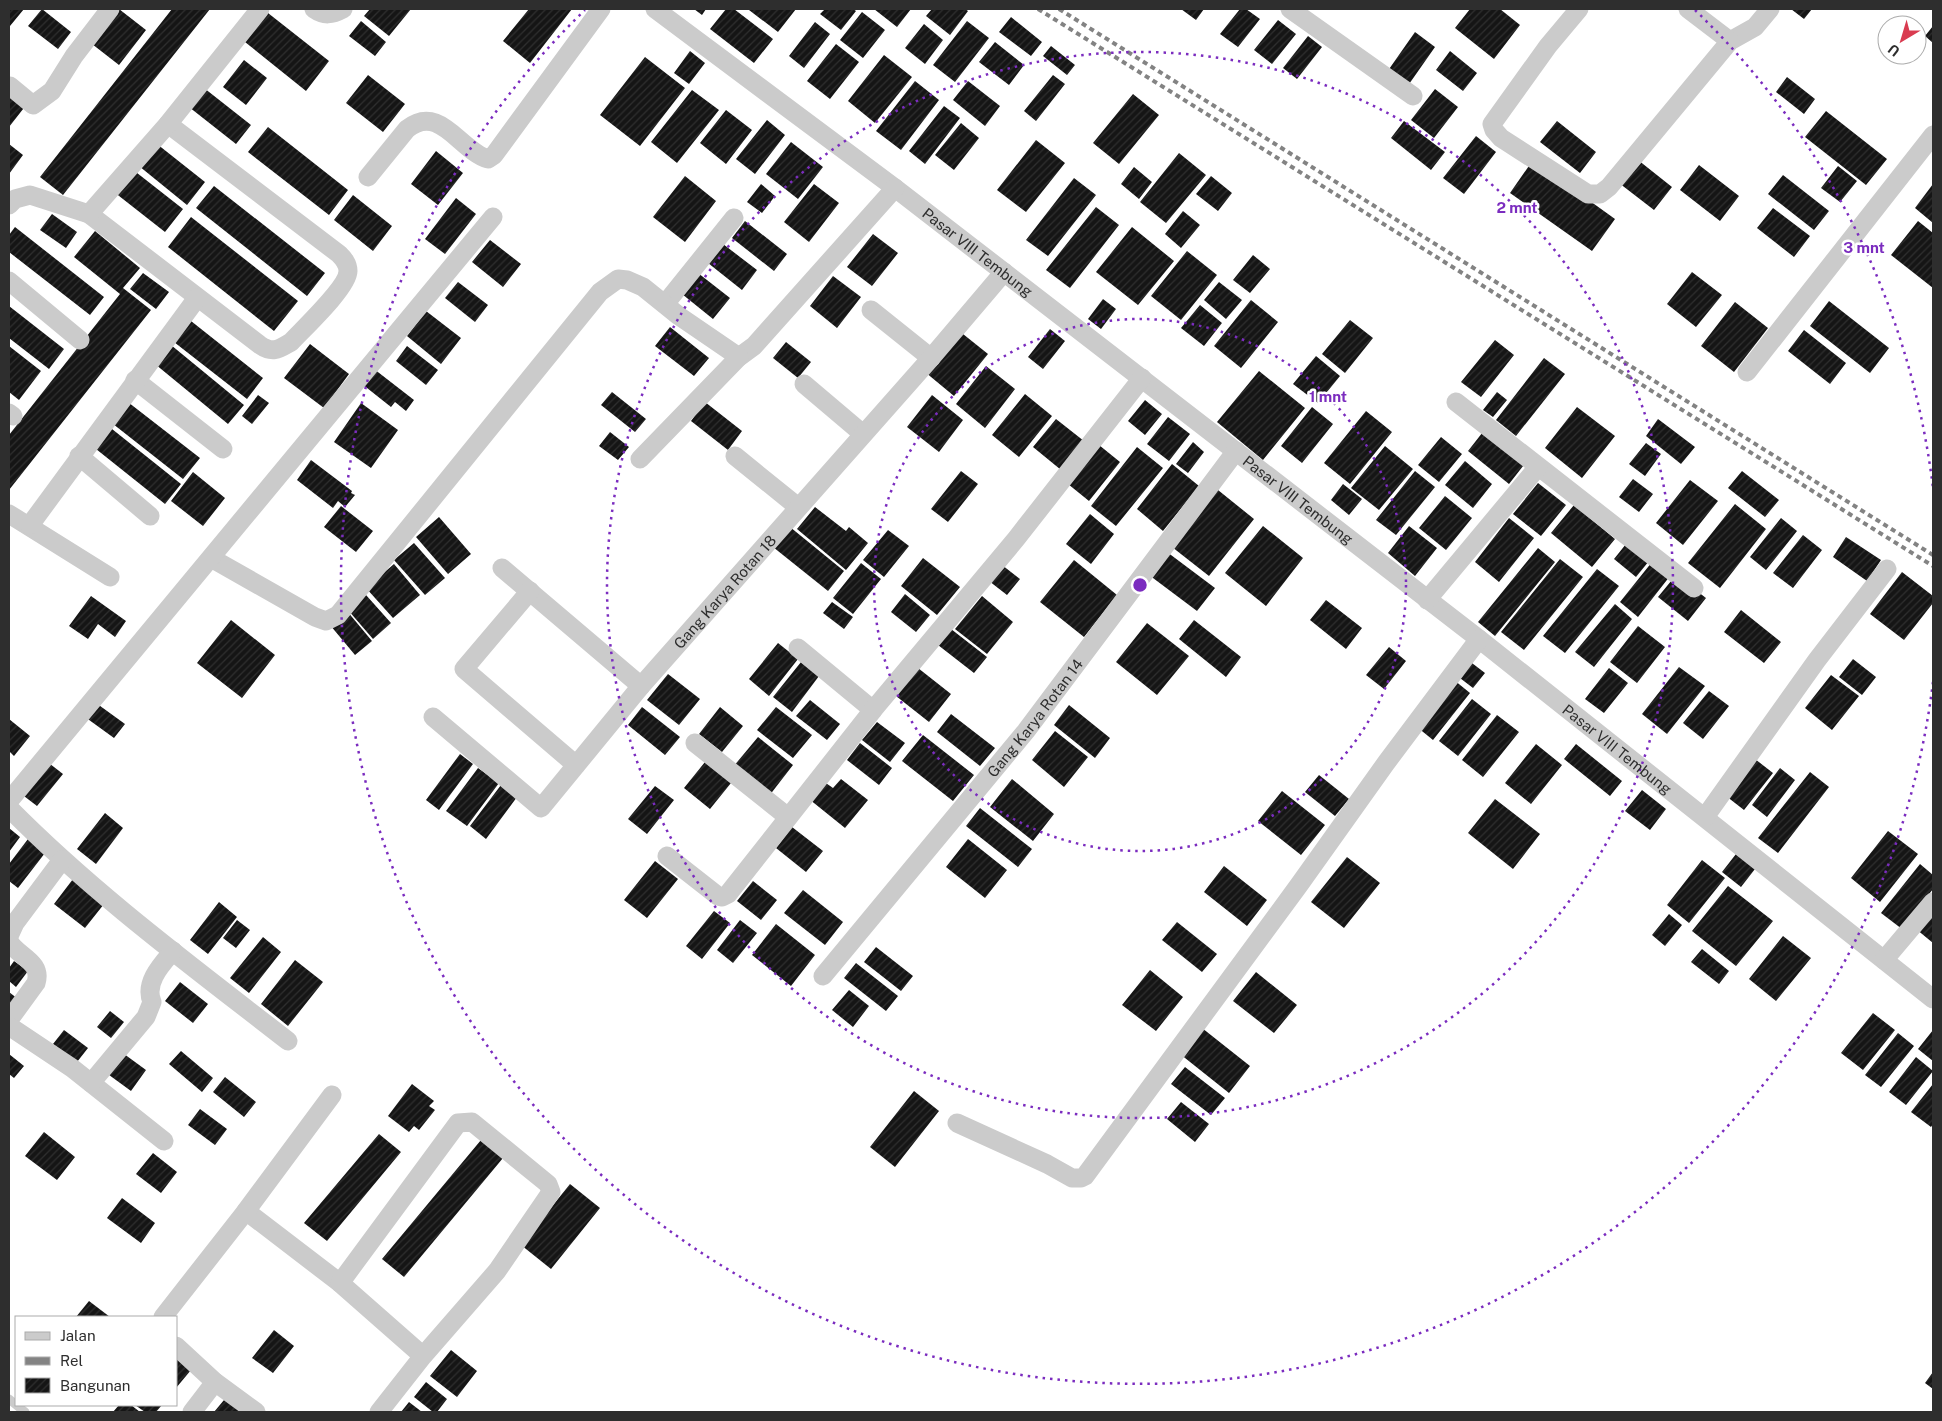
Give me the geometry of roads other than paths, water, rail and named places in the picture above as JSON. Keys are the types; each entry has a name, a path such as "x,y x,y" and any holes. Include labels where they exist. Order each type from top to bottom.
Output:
{"street":[{"path":"10,86 33,105 52,92 74,56 110,9"},
{"path":"89,214 168,124 260,9"},
{"path":"314,9 321,13 333,14 343,9"},
{"path":"368,178 407,129 415,123 426,120 433,121 441,126 479,156 488,159 494,155 601,9"},
{"name":"Pasar VIII Tembung","path":"655,9 895,188 1426,600 1479,639 1933,999"},
{"path":"1290,9 1413,96"},
{"path":"1579,9 1548,46 1492,124 1494,130 1501,138 1588,194 1600,194 1609,187 1730,41 1755,26 1770,9"},
{"path":"1688,9 1730,41"},
{"path":"9,205 15,200 30,195 89,214 260,345 267,350 276,350 291,342 340,290 348,270 345,261 168,124"},
{"path":"1747,372 1933,135"},
{"path":"640,458 739,357 754,346 895,188"},
{"path":"9,801 493,217"},
{"path":"665,304 734,218"},
{"name":"Gang Karya Rotan 18","path":"433,717 541,808 641,686 931,358 1004,272"},
{"path":"212,558 315,617 326,621 338,615 600,292 618,279 627,280 643,287 686,321 739,357"},
{"path":"9,281 80,340"},
{"path":"30,525 197,298"},
{"path":"871,310 931,358"},
{"path":"668,856 718,896 725,896 873,710 1016,539 1142,378"},
{"path":"135,380 223,449"},
{"path":"804,384 863,434"},
{"path":"1456,402 1694,588"},
{"name":"Gang Karya Rotan 14","path":"823,976 1026,731 1236,451"},
{"path":"79,456 150,516"},
{"path":"735,456 798,507"},
{"path":"1426,600 1538,467"},
{"path":"9,514 30,525 110,577"},
{"path":"502,568 641,686"},
{"path":"1705,817 1817,660 1887,569"},
{"path":"530,591 464,669 576,765"},
{"path":"957,1122 1047,1164 1072,1178 1085,1176 1299,885 1386,763 1479,639"},
{"path":"798,648 873,710"},
{"path":"695,744 788,818"},
{"path":"9,808 62,860 172,951 288,1041"},
{"path":"9,936 19,917 62,860"},
{"path":"1884,960 1933,902"},
{"path":"9,941 12,947 31,962 38,977 36,983 9,1020"},
{"path":"91,1083 146,1017 152,1002 149,996 151,984 157,971 172,951"},
{"path":"9,1026 91,1083 164,1141"},
{"path":"164,1316 246,1211 332,1095"},
{"path":"340,1283 458,1123 467,1122 478,1126 548,1184 551,1190 549,1196 497,1271 423,1356 379,1412"},
{"path":"246,1211 340,1283 423,1356"},
{"path":"178,1348 215,1382 256,1412"},
{"path":"192,1412 215,1382"}],"railway":[{"path":"1038,9 1933,566"},
{"path":"1059,9 1933,555"}]}
